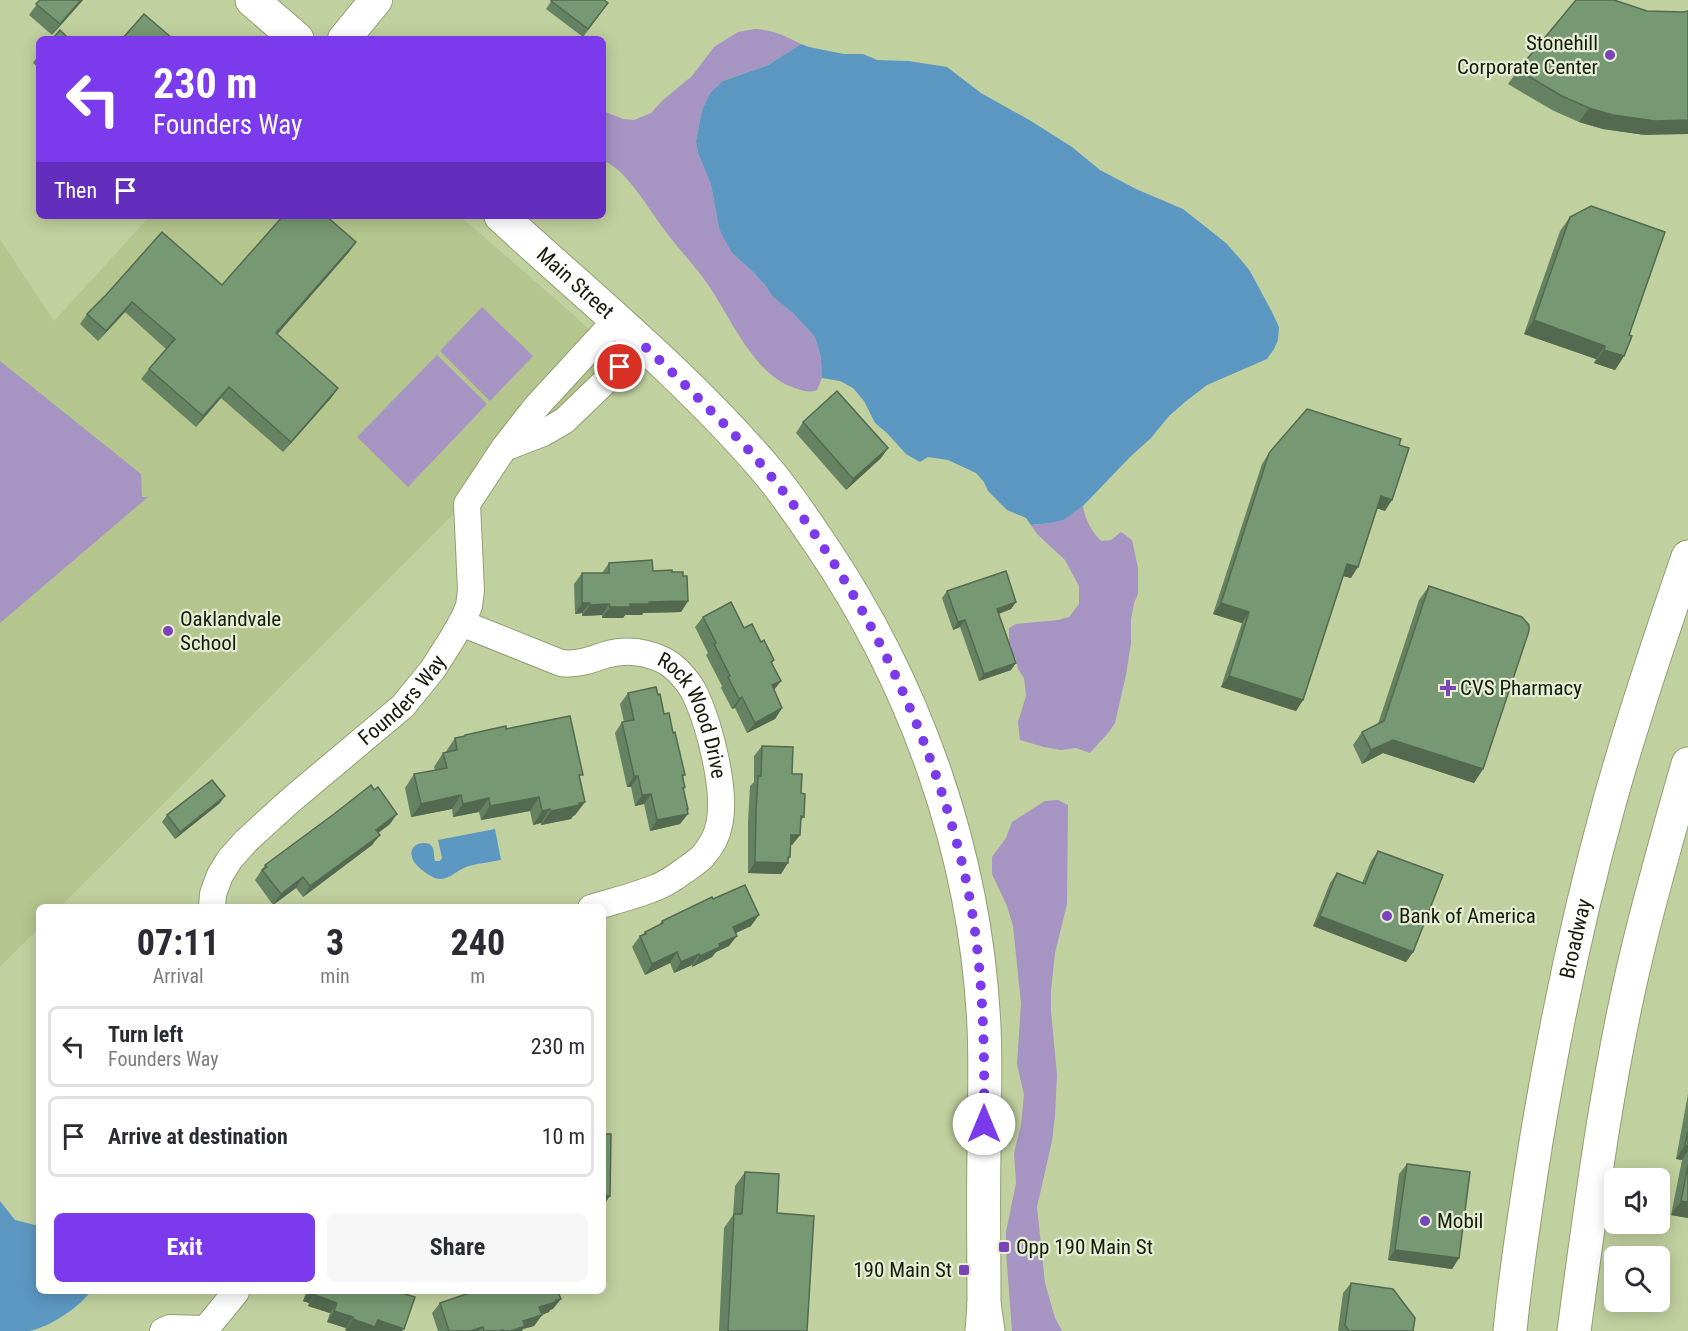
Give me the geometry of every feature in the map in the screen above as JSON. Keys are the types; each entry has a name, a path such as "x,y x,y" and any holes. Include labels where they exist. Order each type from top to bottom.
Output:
{"main road":[{"path":"252,0 294,36"},
{"name":"Main Street","path":"504,219 643,345 732,432 770,475 806,522 839,573 869,626 915,718 930,758 962,863 979,972 984,1038 985,1322"},
{"name":"Broadway","path":"1510,1331 1527,1196 1548,1067 1567,975 1613,790 1688,557"},
{"path":"1574,1331 1597,1163 1628,997 1642,932 1688,764"}],"street":[{"path":"346,36 376,0"},
{"name":"Founders Way","path":"212,904 213,894 225,866 246,841 291,800 404,706 433,669 469,606 471,590 466,504 504,448 536,407 616,320"},
{"path":"504,448 543,433 564,421 643,345"},
{"name":"Rock Wood Drive","path":"461,623 561,663 586,662 623,652 645,653 666,661 684,678 696,695 710,738 719,783 721,810 719,826 713,842 700,859 673,878 657,887 604,904"},
{"path":"163,1331 170,1328 205,1330 234,1294"}],"shaded area":[{"path":"755,29 768,31 801,44 768,65 723,81 710,93 702,110 696,141 698,153 711,185 719,228 732,253 815,337 821,358 822,378 817,390 801,390 781,382 768,372 746,346 705,281 634,188 619,171 606,162 606,112 623,119 634,120 651,113 692,76 714,47 738,32"},
{"name":"Oaklandvale School","path":"147,219 463,219 576,317 614,354 63,904 36,904 36,931 0,967 0,239 54,321"},
{"path":"482,307 533,356 490,401 440,351"},
{"path":"437,355 487,404 408,487 357,437"},
{"path":"0,361 141,474 142,497 148,497 0,623"},
{"path":"1083,506 1089,525 1101,541 1111,540 1121,532 1132,540 1138,568 1138,594 1131,619 1131,643 1115,723 1090,753 1076,748 1061,750 1044,747 1020,740 1018,722 1026,696 1025,686 1016,659 1009,648 1009,628 1016,624 1069,617 1079,604 1079,586 1065,560 1037,534 1031,525 1059,520"},
{"path":"1058,800 1068,805 1067,904 1055,953 1051,991 1057,1075 1055,1116 1052,1141 1037,1207 1045,1283 1055,1318 1062,1331 1012,1331 1006,1232 1016,1183 1014,1153 1021,1125 1024,1095 1017,1064 1021,1003 1013,926 1007,906 992,874 992,857 1006,838 1012,822 1045,801"}],"water":[{"path":"801,44 844,54 863,54 877,60 909,61 947,67 981,93 1072,147 1100,170 1136,189 1183,209 1226,243 1250,271 1279,327 1278,340 1274,349 1267,359 1207,385 1185,402 1083,506 1063,520 1031,525 1026,518 1007,510 988,491 976,473 948,460 928,457 920,462 906,454 875,423 864,401 853,388 840,381 822,378 821,358 815,337 732,253 719,228 711,185 698,153 696,141 702,110 710,93 723,81 768,65"},
{"path":"495,829 501,860 465,867 440,879 423,871 413,860 412,851 414,846 419,844 431,845 435,861 440,861 442,858 438,840"},
{"path":"0,1201 15,1220 36,1225 36,1294 88,1294 71,1310 37,1329 0,1331"}],"building":[{"path":"40,0 81,0 60,24 36,4"},
{"path":"552,0 604,0 608,3 588,29"},
{"name":"Stonehill Corporate Center","path":"1576,0 1614,0 1647,11 1688,11 1688,120 1655,121 1613,115 1589,108 1562,96 1518,70"},
{"path":"144,14 170,36 125,36"},
{"path":"60,30 66,36 55,36"},
{"path":"1591,206 1665,232 1629,335 1632,336 1624,356 1604,350 1605,346 1534,320 1570,217"},
{"path":"280,219 329,219 356,242 276,333 338,388 291,442 229,387 203,416 149,369 175,339 132,302 106,331 87,314 162,232 222,285"},
{"path":"837,391 888,448 853,479 803,422"},
{"path":"1307,409 1401,439 1399,445 1409,448 1392,500 1381,496 1358,567 1347,564 1303,700 1229,676 1249,612 1221,603 1269,453"},
{"path":"652,560 653,571 672,570 672,572 683,572 683,576 687,576 688,601 649,602 649,604 630,604 630,607 582,603 582,573 609,573 609,563"},
{"path":"1006,571 1016,602 997,609 1016,663 984,674 965,620 958,622 947,591"},
{"name":"CVS Pharmacy","path":"1429,586 1522,617 1529,625 1529,631 1483,769 1393,740 1371,750 1362,732 1384,721"},
{"path":"731,602 744,628 752,624 761,642 764,640 774,660 771,662 781,681 772,685 782,708 755,723 742,697 739,699 728,677 730,676 703,617"},
{"path":"656,687 658,695 660,694 664,714 669,713 673,733 675,732 685,775 682,775 685,787 683,788 688,809 688,814 657,820 651,794 642,795 638,776 634,776 622,722 634,720 628,693"},
{"path":"570,716 583,775 579,775 585,802 579,803 580,805 542,811 539,797 490,806 489,798 463,804 461,795 421,804 414,774 447,768 443,753 457,750 455,738 506,726 506,729"},
{"path":"762,746 793,747 792,774 802,774 801,793 805,794 804,817 801,816 800,835 791,835 788,863 755,862 758,776 761,776"},
{"path":"212,780 225,796 180,832 167,815"},
{"path":"371,785 374,790 378,787 397,814 376,830 380,835 310,886 303,877 281,894 262,870 267,867 265,865"},
{"name":"Bank of America","path":"1378,851 1443,875 1413,952 1320,916 1337,873 1365,884"},
{"path":"745,885 759,915 733,927 737,936 700,956 699,954 681,962 677,952 652,964 640,936 663,923 662,921 712,897 713,899"},
{"path":"606,1134 611,1134 610,1196 606,1195"},
{"name":"Mobil","path":"1407,1164 1470,1172 1459,1258 1395,1250"},
{"path":"1688,1165 1688,1202 1681,1201"},
{"path":"745,1172 779,1174 777,1213 814,1216 807,1331 728,1331 734,1214 742,1214"},
{"path":"1351,1283 1393,1289 1415,1318 1413,1331 1349,1331 1345,1325"},
{"path":"405,1294 415,1297 404,1329 378,1320 375,1327 353,1319 353,1317 334,1311 337,1303 315,1295"},
{"path":"466,1294 559,1294 561,1299 539,1307 542,1315 523,1321 525,1326 511,1331 484,1331 483,1327 470,1331 449,1331 440,1303"}],"place":[{"name":"Stonehill Corporate Center","path":"1610,55"},
{"name":"Oaklandvale School","path":"168,631"},
{"name":"CVS Pharmacy","path":"1448,688"},
{"name":"Bank of America","path":"1387,916"},
{"name":"Mobil","path":"1425,1221"},
{"name":"Opp 190 Main St","path":"1004,1247"},
{"name":"190 Main St","path":"964,1270"}],"route":[{"path":"620,367 643,345 732,432 770,475 806,522 839,573 865,617 915,718 930,758 962,863 972,921 984,1028 984,1124"}]}
